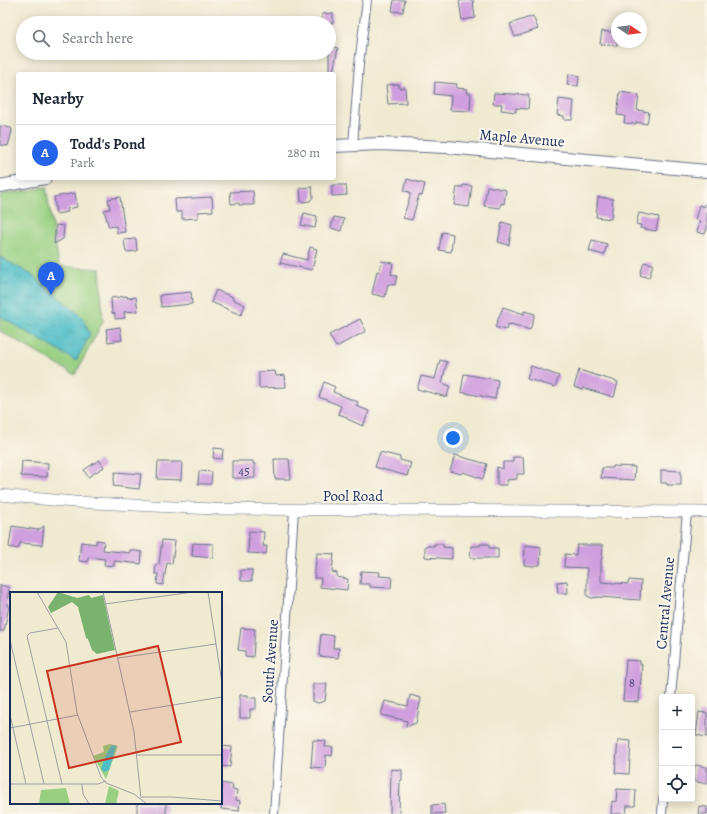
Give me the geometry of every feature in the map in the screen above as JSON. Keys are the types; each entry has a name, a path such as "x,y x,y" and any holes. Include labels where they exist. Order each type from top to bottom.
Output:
{"main road":[{"name":"Maple Avenue","path":"336,146 380,144 447,147 707,171"},
{"path":"0,186 34,180"}],"street":[{"path":"353,145 359,64 367,0"},
{"name":"Pool Road","path":"0,495 145,506 294,510 707,512"},
{"name":"South Avenue","path":"274,814 294,510"},
{"name":"Central Avenue","path":"671,694 687,512"},
{"path":"662,814 663,802"}],"green space":[{"path":"46,187 59,266 100,269 103,321 75,375 0,331 0,195"}],"water":[{"path":"0,257 32,275 81,316 90,335 76,361 0,316"}],"building":[{"path":"394,0 405,0 403,12 392,11"},
{"path":"473,0 475,18 462,20 459,1"},
{"path":"333,13 333,16 322,16 322,14"},
{"path":"533,16 538,29 515,37 510,24"},
{"path":"602,31 611,32 611,45 600,44"},
{"path":"336,48 338,48 336,58"},
{"path":"329,60 336,60 333,72 329,72"},
{"path":"569,74 579,76 578,86 567,85"},
{"path":"435,82 457,84 456,88 467,89 466,93 471,93 470,111 450,110 451,96 434,94"},
{"path":"399,84 399,88 405,87 406,103 388,104 386,85"},
{"path":"620,92 639,95 637,110 649,112 647,124 636,122 636,124 624,123 625,116 617,115"},
{"path":"494,93 529,95 528,109 516,108 516,112 501,110 502,104 493,104"},
{"path":"559,99 574,101 572,120 564,120 564,116 557,115"},
{"path":"0,126 11,128 12,131 8,146 0,145"},
{"path":"407,179 425,184 422,196 419,195 412,220 403,218 410,196 410,192 404,191"},
{"path":"332,185 346,185 347,195 332,196"},
{"path":"463,185 472,186 469,207 454,205 457,187 463,187"},
{"path":"487,186 506,190 504,204 501,203 500,208 484,206"},
{"path":"312,187 313,197 310,201 301,202 300,188"},
{"path":"253,191 254,205 239,205 239,203 231,204 230,192"},
{"path":"75,193 77,207 67,209 68,212 56,214 54,197"},
{"path":"120,197 125,232 117,233 116,226 109,227 104,210 110,209 108,199"},
{"path":"212,197 213,211 198,212 198,218 182,219 182,212 176,212 175,199"},
{"path":"598,197 613,199 611,219 596,217"},
{"path":"705,204 707,204 707,228 705,234 697,232 700,221 695,220 699,205 704,207"},
{"path":"304,213 317,216 315,228 301,225"},
{"path":"639,213 659,217 656,231 640,228 641,225 636,224"},
{"path":"334,217 344,219 341,231 331,228"},
{"path":"502,222 512,225 509,245 498,242"},
{"path":"56,225 64,226 63,239 54,244"},
{"path":"442,232 453,234 451,252 439,250"},
{"path":"136,239 137,251 126,252 124,240"},
{"path":"592,240 607,244 604,255 589,251"},
{"path":"310,247 317,249 312,270 280,263 283,254 307,260"},
{"path":"381,261 393,263 391,274 397,276 395,285 388,284 385,297 372,294 377,271 379,272"},
{"path":"644,262 653,264 649,278 640,275"},
{"path":"216,290 233,297 232,299 245,305 241,315 211,302"},
{"path":"191,292 192,304 161,307 160,295"},
{"path":"127,296 127,298 136,297 138,311 124,312 125,318 115,319 115,314 112,313 111,298"},
{"path":"503,307 524,314 524,311 535,314 530,330 511,324 508,324 506,330 495,327"},
{"path":"360,319 366,331 336,347 329,335"},
{"path":"120,327 122,340 108,342 106,329"},
{"path":"440,360 447,362 442,383 450,386 447,397 417,389 421,376 435,379"},
{"path":"531,366 559,376 555,387 527,379"},
{"path":"579,370 618,382 614,397 583,388 583,390 574,387"},
{"path":"275,371 276,376 285,375 286,387 259,388 259,372"},
{"path":"464,374 498,380 495,399 461,392"},
{"path":"324,382 335,387 333,392 358,402 356,406 369,411 363,426 338,414 341,406 319,397"},
{"path":"214,448 223,449 222,459 213,458"},
{"path":"380,452 400,457 400,460 411,463 407,476 375,467"},
{"path":"455,455 487,464 483,479 463,472 461,474 450,471"},
{"path":"513,457 523,457 524,474 517,474 517,479 507,480 507,485 497,485 497,467 503,469 503,462 513,462"},
{"path":"274,459 289,459 291,479 275,479"},
{"path":"99,460 104,467 88,477 84,470"},
{"path":"22,461 48,463 47,477 21,476"},
{"path":"232,461 253,461 253,464 255,464 255,478 232,478"},
{"path":"158,462 182,462 181,480 157,479"},
{"path":"613,466 635,467 634,480 601,478 602,468 613,468"},
{"path":"661,470 681,471 681,485 667,485 667,483 661,483"},
{"path":"199,471 212,472 211,484 198,484"},
{"path":"115,472 141,474 139,489 113,486"},
{"path":"12,526 38,530 44,526 42,545 20,543 18,549 9,547"},
{"path":"249,531 264,532 263,546 267,546 266,554 248,553"},
{"path":"96,540 104,541 103,550 130,553 130,550 142,552 141,564 114,561 114,566 104,565 105,559 88,557 88,562 79,561 81,542 96,544"},
{"path":"162,540 175,541 172,564 167,563 163,585 157,584 158,574 155,574 156,564 159,565"},
{"path":"193,543 213,544 213,558 192,556"},
{"path":"434,544 443,544 443,547 452,548 452,559 425,557 425,546 434,546"},
{"path":"480,544 489,544 489,548 498,548 498,558 470,558 471,546 480,546"},
{"path":"525,545 541,547 540,565 524,565"},
{"path":"577,545 603,545 601,582 628,584 629,580 641,581 640,600 599,597 592,598 587,596 587,568 564,567 565,554 576,555"},
{"path":"317,553 334,554 332,572 337,573 337,577 348,579 347,590 320,587 321,578 314,578"},
{"path":"241,570 252,570 252,581 241,581"},
{"path":"361,571 380,572 379,576 392,577 391,588 370,587 370,584 360,584"},
{"path":"567,581 568,593 558,593 557,582"},
{"path":"0,585 9,587 7,606 9,606 4,631 0,631"},
{"path":"241,628 255,629 253,657 245,656 245,651 238,650"},
{"path":"321,634 334,636 333,648 339,648 338,658 319,656"},
{"path":"626,660 640,661 640,664 642,664 639,702 623,701"},
{"path":"313,684 327,684 325,701 318,703 313,701"},
{"path":"240,695 248,695 248,698 256,698 256,709 250,709 250,718 240,718"},
{"path":"410,695 421,698 416,723 406,727 407,721 381,715 385,701 408,706"},
{"path":"699,712 707,713 707,737 696,735"},
{"path":"313,740 326,741 325,747 333,747 332,756 326,755 325,768 311,767"},
{"path":"618,740 631,741 629,774 615,773"},
{"path":"222,746 232,747 230,767 222,766"},
{"path":"695,765 707,767 707,784 695,781"},
{"path":"391,769 402,770 402,780 400,781 399,814 390,814"},
{"path":"222,783 233,785 232,789 237,790 236,800 240,801 239,811 221,809"},
{"path":"617,789 636,790 635,806 627,806 626,814 611,814 612,801 616,802"},
{"path":"137,804 166,804 166,814 137,814"},
{"path":"444,804 445,813 432,814 432,805"},
{"path":"699,806 707,807 707,814 698,814"}],"place":[{"name":"Todd's Pond","path":"51,295"}]}
